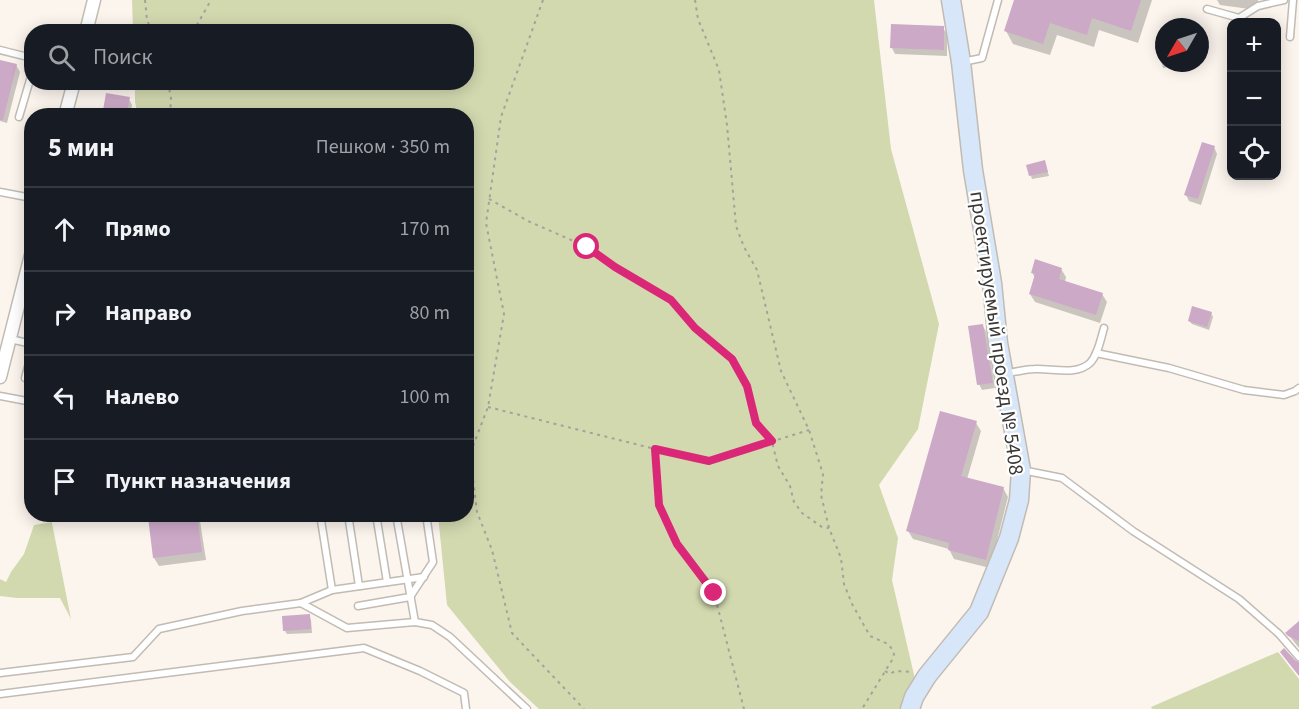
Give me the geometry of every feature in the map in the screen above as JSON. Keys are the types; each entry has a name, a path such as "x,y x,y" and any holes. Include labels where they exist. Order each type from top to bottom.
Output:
{"street":[{"path":"89,24 94,0"},
{"name":"проектируемый проезд № 5408","path":"910,709 914,697 927,676 979,612 1009,538 1019,500 1020,470 998,344 992,284 973,170 961,62 951,0"},
{"path":"68,108 72,90"},
{"path":"0,377 24,283"}],"lane":[{"path":"961,62 982,58 998,0"},
{"path":"1207,9 1239,18 1258,6 1284,0"},
{"path":"1290,37 1293,0"},
{"path":"0,50 24,55"},
{"path":"19,117 27,90"},
{"path":"0,192 24,196"},
{"path":"1003,374 1032,368 1066,372 1077,369 1089,363 1096,353 1104,328"},
{"path":"10,339 24,342"},
{"path":"1096,353 1169,368 1244,390 1284,395 1299,388"},
{"path":"0,396 24,400"},
{"path":"1020,470 1062,478 1133,531 1239,599 1279,634 1299,657"},
{"path":"321,522 332,590"},
{"path":"349,522 358,586"},
{"path":"377,522 387,582"},
{"path":"397,522 415,622"},
{"path":"358,606 410,597 433,562 427,522"},
{"path":"0,673 133,657 159,629 242,611 301,603 332,590 424,577"},
{"path":"301,603 347,628 415,622 432,625 450,637 527,709"},
{"path":"0,694 364,648 420,670 464,693 466,709"}],"path":[{"path":"145,0 149,24"},
{"path":"198,24 211,0"},
{"path":"474,444 488,407 504,314 486,223 501,117 543,0"},
{"path":"695,0 698,19 719,70 727,125 736,226 744,247 757,270 781,371 809,430 823,474 821,495 829,528 841,558 844,584 870,636 888,644 894,654 862,709"},
{"path":"169,90 170,108"},
{"path":"489,199 528,221 587,247 615,267 671,300 695,328 732,359 747,386 756,423 772,441 778,466 790,486 795,501 802,513 822,528 829,528"},
{"path":"488,407 709,461 809,430"},
{"path":"655,449 659,505 677,544 714,593 744,709"},
{"path":"474,487 477,512 492,550 512,633 584,709"},
{"path":"885,671 890,674 895,671 914,672 927,676"}],"green space":[{"path":"132,0 874,0 891,149 939,324 918,429 879,485 898,538 892,580 915,679 903,709 539,709 510,682 447,605 439,522 474,522 474,108 136,108 135,102 135,90 474,90 474,24 133,24"},
{"path":"52,522 71,619 60,598 0,596 0,579 6,582 24,554 34,525"},
{"path":"1278,652 1299,679 1299,709 1152,709 1151,707"}],"building":[{"path":"1014,0 1141,0 1131,31 1092,18 1087,35 1050,23 1043,44 1004,31"},
{"path":"891,24 944,26 944,50 890,48"},
{"path":"0,60 17,64 3,120 0,120"},
{"path":"106,93 130,97 128,108 103,108"},
{"path":"1202,142 1215,146 1198,199 1184,195"},
{"path":"1045,160 1048,172 1029,176 1026,165"},
{"path":"1035,259 1062,268 1059,279 1103,293 1096,315 1029,294 1035,274 1031,273"},
{"path":"1192,306 1212,312 1207,327 1188,321"},
{"path":"983,324 993,383 977,385 968,326"},
{"path":"940,411 977,421 961,476 1004,487 986,560 948,550 949,543 906,531"},
{"path":"149,522 198,522 202,552 153,558"},
{"path":"310,614 311,629 283,631 282,616"},
{"path":"1299,621 1299,641 1285,633"},
{"path":"1284,648 1299,662 1299,676 1280,652"}],"route":[{"path":"587,247 615,267 671,300 695,328 732,359 747,386 756,423 772,441 709,461 655,449 659,505 677,544 714,593"}]}
